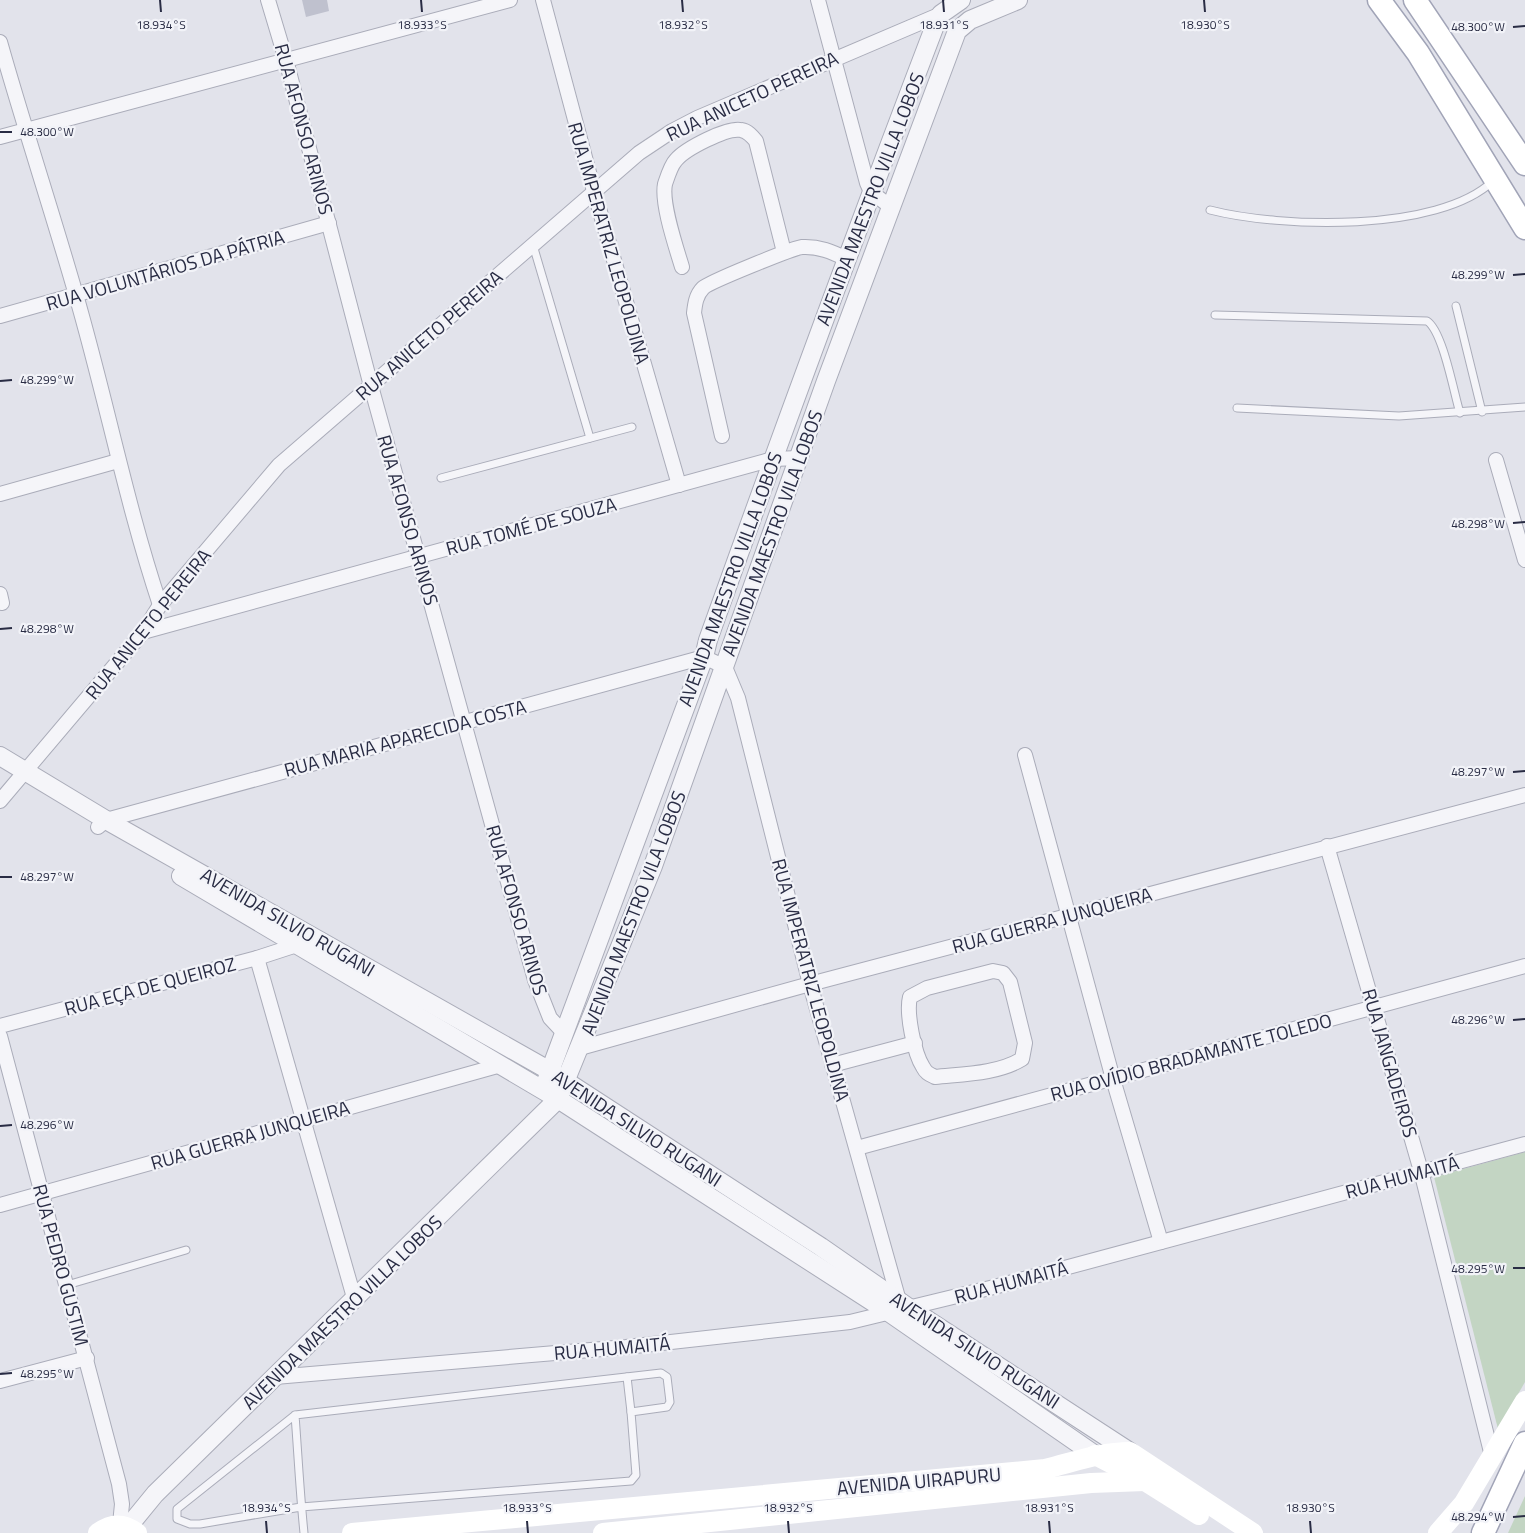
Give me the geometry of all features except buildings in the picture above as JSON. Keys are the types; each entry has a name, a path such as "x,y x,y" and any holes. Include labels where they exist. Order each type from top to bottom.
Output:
{"main road":[{"path":"1379,0 1418,53 1525,228"},
{"path":"1416,1 1525,164"},
{"path":"1495,179 1516,171 1525,173"},
{"path":"1438,1533 1464,1503 1525,1401"},
{"path":"1483,1533 1525,1443"},
{"name":"AVENIDA UIRAPURU","path":"352,1533 1045,1470 1095,1454 1130,1452"},
{"name":"AVENIDA SILVIO RUGANI","path":"1130,1452 1253,1533"},
{"name":"AVENIDA SILVIO RUGANI","path":"1095,1454 1145,1481 1227,1533"},
{"name":"AVENIDA UIRAPURU","path":"603,1533 1091,1483 1145,1481"},
{"path":"651,1507 652,1528"},
{"path":"98,1533 108,1526 128,1528"}],"street":[{"name":"RUA AFONSO ARINOS","path":"268,0 286,60 371,386 535,980 550,1018 564,1033"},
{"path":"0,137 510,0"},
{"name":"RUA IMPERATRIZ LEOPOLDINA","path":"542,0 594,191 679,485"},
{"path":"818,0 871,192 892,207"},
{"name":"RUA ANICETO PEREIRA","path":"0,801 144,632 160,605 279,465 640,152 672,131 833,58 941,14 961,0"},
{"name":"AVENIDA MAESTRO VILA LOBOS","path":"558,1099 653,866 799,458 957,30 970,20 1018,0"},
{"name":"AVENIDA MAESTRO VILLA LOBOS","path":"543,1089 704,657 708,640 773,459 871,192 941,14"},
{"path":"0,42 24,130 76,296 118,462 160,605"},
{"path":"682,267 668,219 665,186 675,160 694,146 728,131 740,129 750,133 756,141 784,252"},
{"name":"RUA VOLUNTÁRIOS DA PÁTRIA","path":"0,316 329,223"},
{"path":"722,436 694,313 695,301 703,288 784,252 801,247 821,248 847,259"},
{"name":"RUA TOMÉ DE SOUZA","path":"144,632 773,459 799,458"},
{"path":"1496,460 1525,560"},
{"path":"0,494 118,462"},
{"path":"704,657 724,667"},
{"name":"RUA MARIA APARECIDA COSTA","path":"102,823 704,657"},
{"name":"RUA IMPERATRIZ LEOPOLDINA","path":"724,667 738,698 810,984 899,1307"},
{"path":"1025,755 1113,1078 1161,1242"},
{"name":"AVENIDA SILVIO RUGANI","path":"0,756 22,775 299,945 543,1089 899,1307 1130,1452"},
{"name":"AVENIDA SILVIO RUGANI","path":"0,770 22,775"},
{"name":"RUA GUERRA JUNQUEIRA","path":"580,1048 810,984 1525,795"},
{"name":"AVENIDA SILVIO RUGANI","path":"102,823 316,938 566,1082 813,1241 1095,1454"},
{"name":"RUA JANGADEIROS","path":"1327,846 1421,1172 1492,1456"},
{"name":"RUA EÇA DE QUEIROZ","path":"0,1026 257,958 316,938"},
{"path":"257,958 355,1301"},
{"name":"RUA OVÍDIO BRADAMANTE TOLEDO","path":"856,1148 1525,966"},
{"path":"993,971 1003,973 1010,982 1025,1044 1022,1059 1010,1066 935,1077 928,1074 922,1066 916,1043 907,1008 910,997 926,988 993,971"},
{"name":"RUA PEDRO GUSTIM","path":"0,1036 119,1484 128,1528"},
{"path":"832,1065 916,1043"},
{"name":"RUA GUERRA JUNQUEIRA","path":"0,1206 500,1065"},
{"name":"AVENIDA MAESTRO VILLA LOBOS","path":"128,1528 155,1494 355,1301 558,1099"},
{"name":"RUA HUMAITÁ","path":"276,1377 753,1334 850,1322 899,1307 1161,1242 1525,1144"},
{"path":"0,1381 86,1358"}],"lane":[{"path":"1210,210 1241,218 1304,223 1396,217 1428,211 1465,200 1482,191 1495,179"},
{"path":"533,245 590,438"},
{"path":"1456,306 1482,412"},
{"path":"1215,315 1427,321 1432,324 1438,338 1460,413"},
{"path":"1237,408 1398,416 1525,408"},
{"path":"441,478 632,427"},
{"path":"67,1285 186,1250"},
{"path":"627,1377 636,1475 631,1481 302,1506 200,1524 190,1524 177,1519 175,1516 177,1509 295,1415 627,1377 664,1374 670,1402 667,1407 631,1412"},
{"path":"295,1415 304,1533"}],"green space":[{"path":"1525,1152 1525,1382 1498,1429 1434,1177"},
{"path":"1525,1496 1525,1533 1508,1533"}]}
